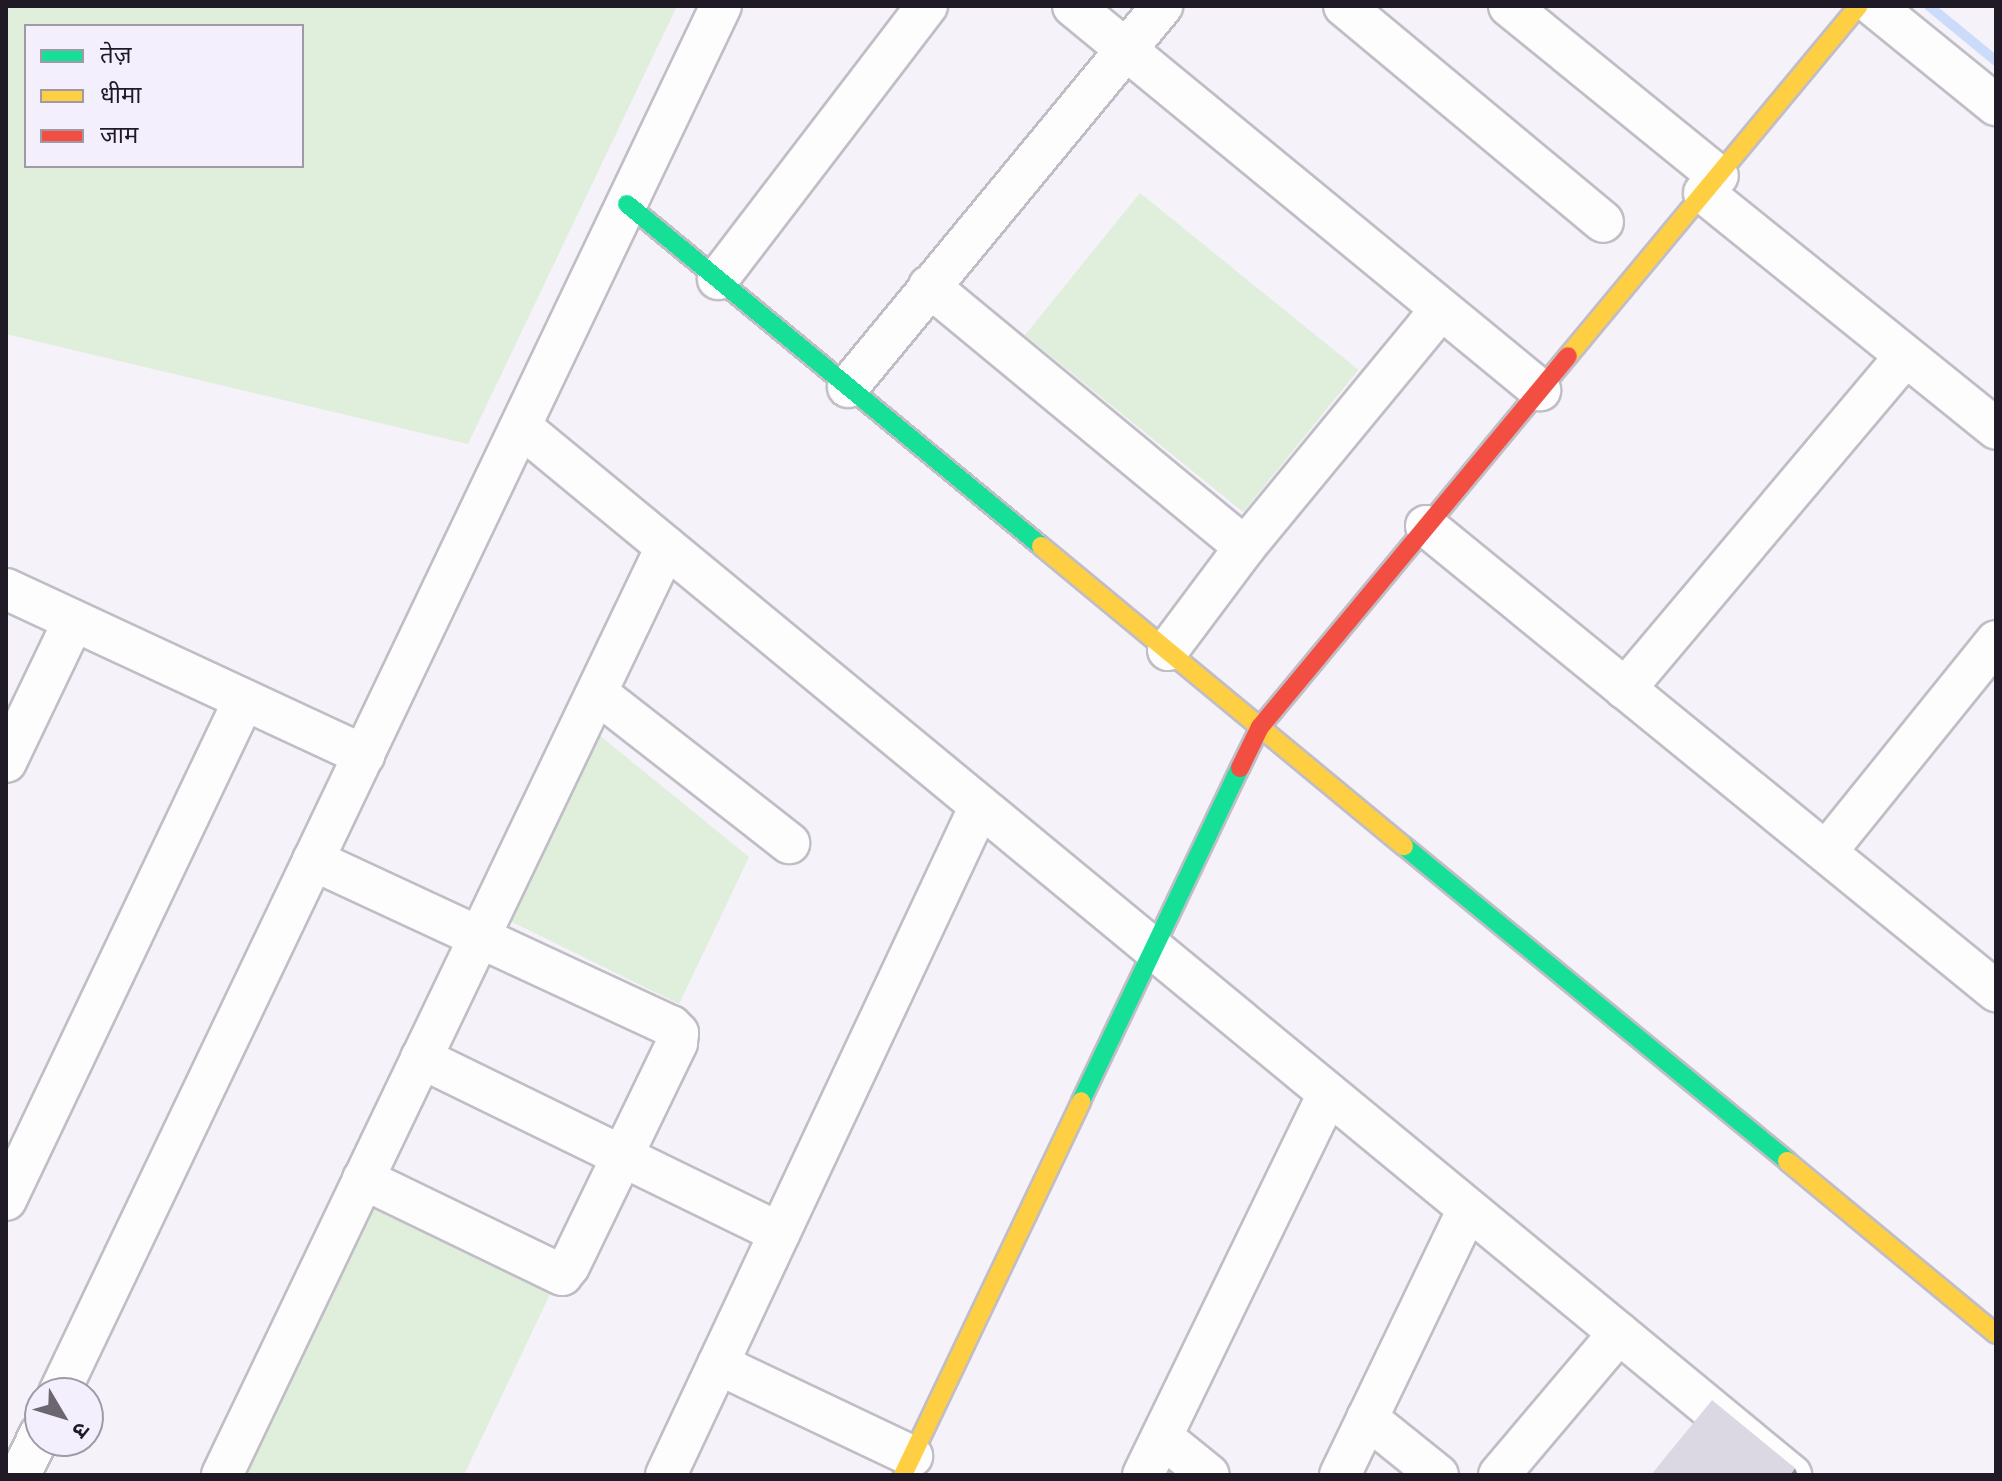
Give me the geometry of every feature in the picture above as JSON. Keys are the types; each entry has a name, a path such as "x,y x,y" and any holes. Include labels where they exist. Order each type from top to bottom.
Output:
{"street":[{"path":"67,1377 721,6"},
{"path":"718,279 927,6"},
{"path":"1073,6 1540,390"},
{"path":"848,387 1162,6"},
{"path":"1344,6 1603,222"},
{"path":"1509,6 1905,356 1996,429"},
{"path":"718,1364 907,1466 1260,727 1859,6"},
{"path":"1874,6 1996,105"},
{"path":"627,204 1996,1334"},
{"path":"929,286 1245,547"},
{"path":"1168,650 1245,547 1441,309"},
{"path":"1625,689 1905,356"},
{"path":"521,427 1619,1333 1712,1429 1791,1475"},
{"path":"1426,526 1996,991"},
{"path":"222,1475 666,547"},
{"path":"6,589 364,755"},
{"path":"6,762 73,622"},
{"path":"1826,852 1992,654"},
{"path":"597,693 789,843"},
{"path":"6,1200 244,700"},
{"path":"666,1475 980,806"},
{"path":"313,860 671,1026 678,1033 677,1043 562,1275 363,1179"},
{"path":"421,1058 780,1233"},
{"path":"1143,1475 1328,1094"},
{"path":"1340,1475 1468,1209"},
{"path":"1499,1475 1619,1333"},
{"path":"1367,1418 1438,1475"},
{"path":"1162,1437 1209,1475"},
{"path":"20,1475 29,1457"}],"green space":[{"path":"6,6 677,6 468,444 6,334"},
{"path":"1140,193 1358,370 1243,512 1025,335"},
{"path":"599,735 749,857 679,1004 508,920"},
{"path":"373,1199 552,1290 464,1475 243,1475"}],"building":[{"path":"1712,1400 1795,1468 1790,1475 1651,1475"}],"waterway":[{"path":"1929,6 1996,61"}],"traffic: fast":[{"path":"627,204 1041,546"},
{"path":"1081,1101 1240,768"},
{"path":"1404,846 1787,1161"}],"traffic: slow":[{"path":"1568,356 1859,6"},
{"path":"1041,546 1404,846"},
{"path":"903,1475 1081,1101"},
{"path":"1787,1161 1996,1334"}],"traffic: jam":[{"path":"1240,768 1260,727 1568,356"}]}
